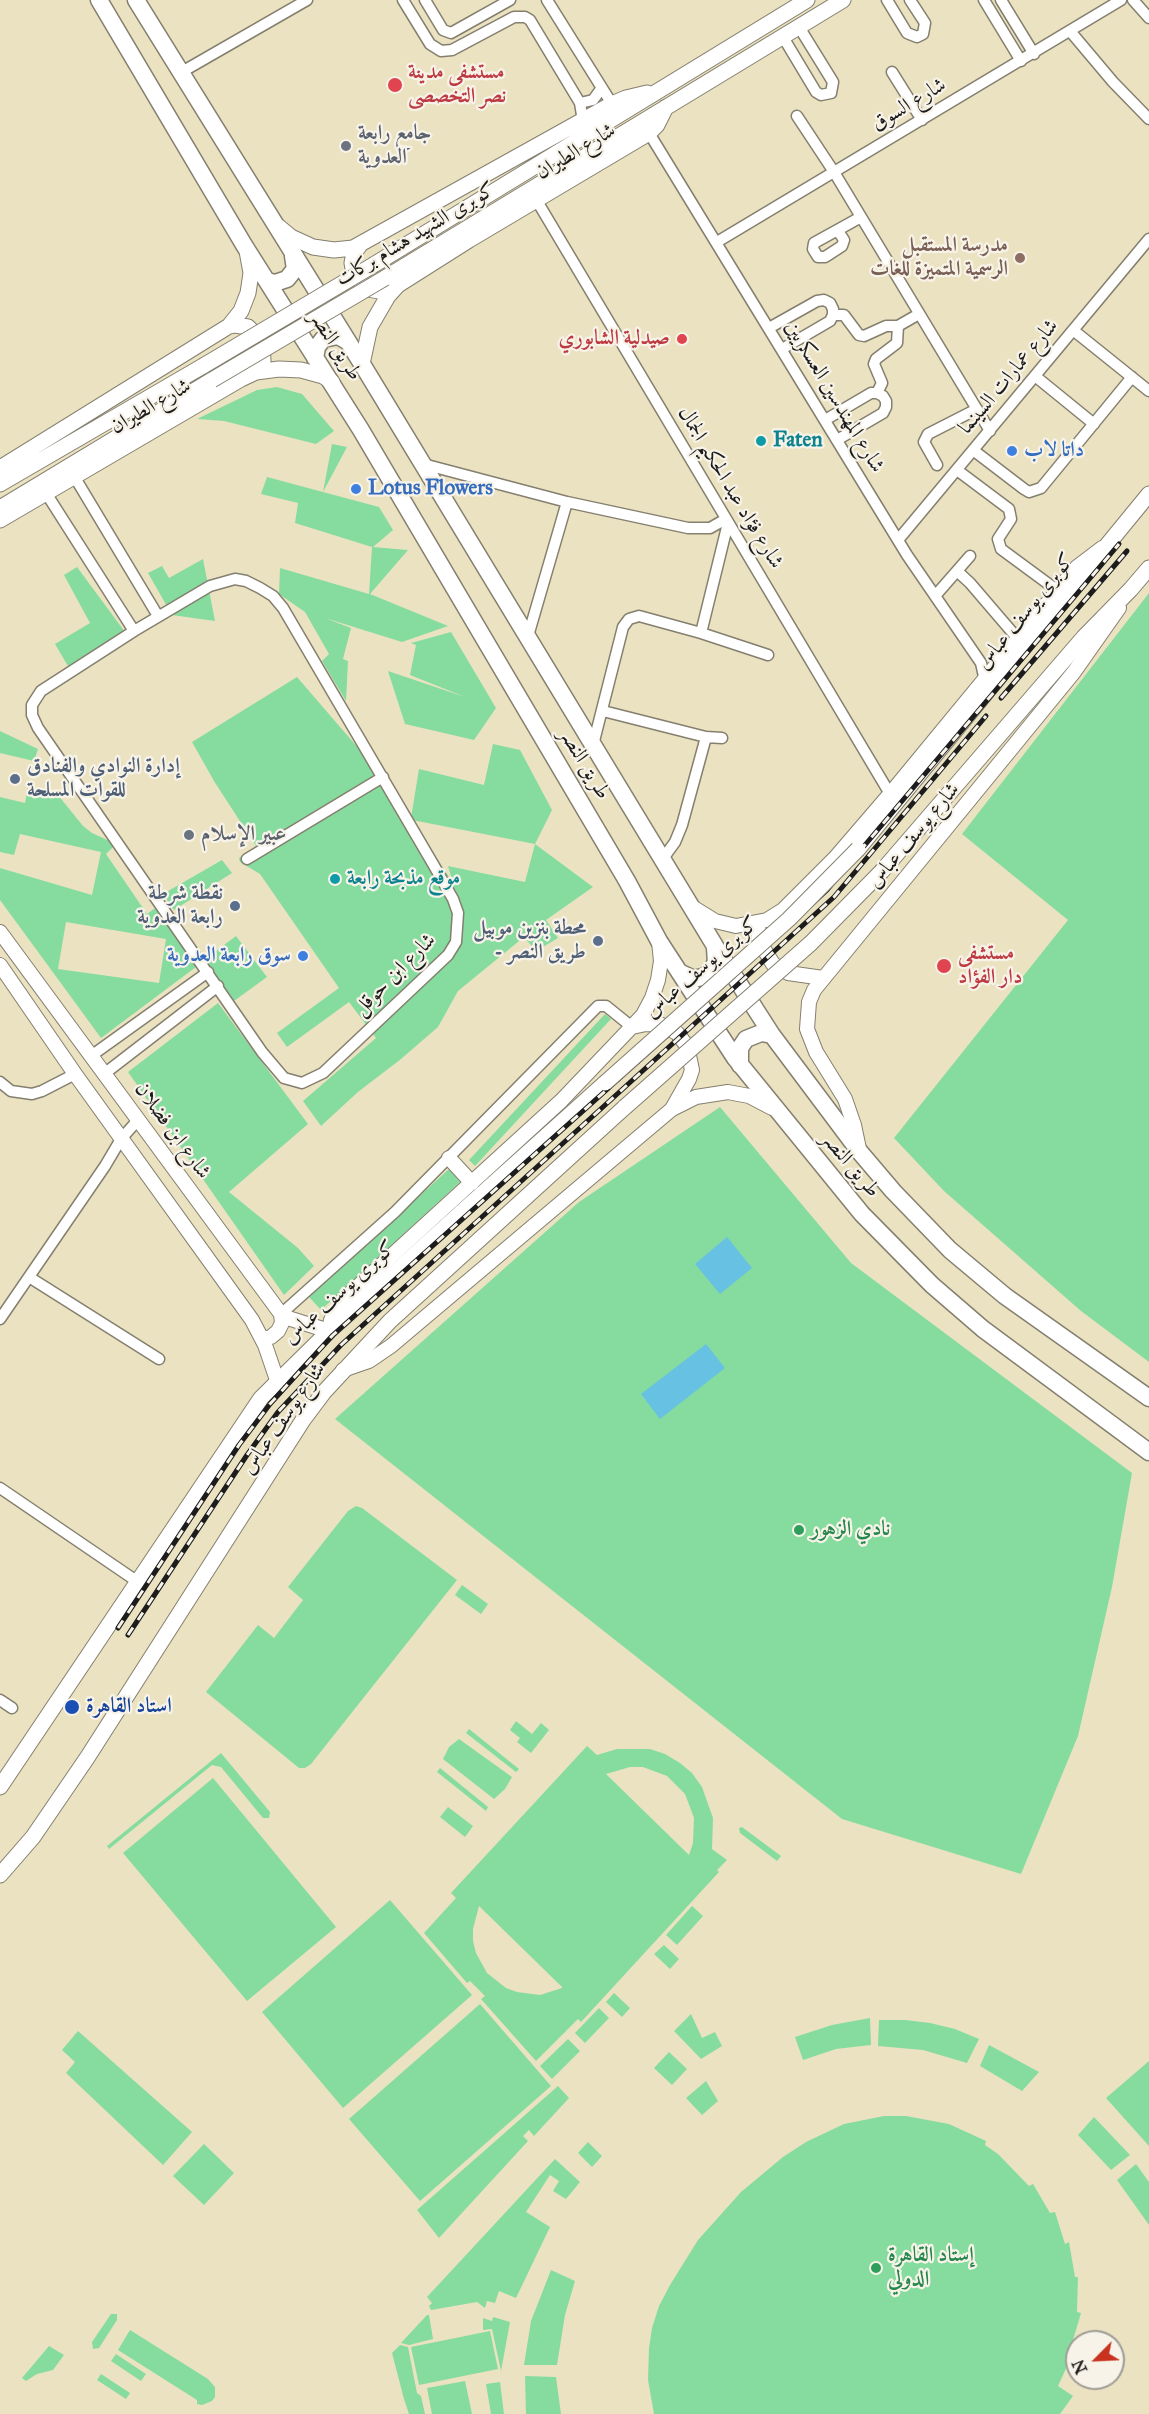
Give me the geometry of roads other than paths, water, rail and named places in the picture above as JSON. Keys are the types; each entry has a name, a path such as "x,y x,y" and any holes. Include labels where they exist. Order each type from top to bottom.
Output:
{"highway":[{"name":"طريق النصر","path":"99,0 244,245 332,382 627,881 659,941 740,1065 862,1214 932,1286 992,1336 1149,1452"},
{"name":"طريق النصر","path":"136,0 362,364 683,895 772,1035 859,1151 921,1221 977,1274 1029,1314 1149,1398"},
{"path":"267,281 281,282 292,275 295,269 293,256"},
{"path":"315,358 316,347 323,339 338,336 347,341"},
{"path":"679,972 694,979 706,976 716,963 715,946"},
{"path":"740,1065 740,1048 746,1039 756,1034 772,1035"}],"main road":[{"name":"شارع الطيران","path":"270,218 291,237 313,247 344,249 360,244 612,104 626,98 656,92 807,0"},
{"name":"شارع الطيران","path":"362,364 370,327 388,296 392,282 537,201 649,133 657,125 666,107 843,0"},
{"name":"كوبرى الشهيد هشام بركات","path":"0,484 375,264 656,92"},
{"name":"كوبرى الشهيد هشام بركات","path":"0,508 212,380 392,282 666,107"},
{"path":"360,244 354,253 352,263 354,274 360,282 368,289 378,291 388,290 392,282"},
{"name":"شارع الطيران","path":"0,468 229,326 245,302 250,283 250,264 244,245"},
{"path":"229,326 248,327 262,341 263,361 256,372"},
{"name":"شارع الطيران","path":"0,520 256,372 279,369 301,370 323,376 332,382"},
{"path":"1109,544 1149,494"},
{"name":"كوبرى يوسف عباس","path":"277,1380 604,1083 789,920 858,849 1109,544"},
{"name":"شارع يوسف عباس","path":"1131,590 1149,568"},
{"path":"343,1370 390,1321 625,1107 811,943 882,871 1084,637 1131,590"},
{"name":"شارع يوسف عباس","path":"0,1875 33,1837 87,1758 303,1420 343,1370"},
{"name":"شارع يوسف عباس","path":"0,1787 261,1398 277,1380"}],"street":[{"path":"180,73 307,0"},
{"path":"403,0 430,44 441,51 452,50 514,17 525,17 534,25 580,103 583,121"},
{"path":"425,0 443,30 451,33 510,0"},
{"path":"547,0 612,104"},
{"path":"887,0 907,33 917,37 922,34 925,23 910,0"},
{"path":"984,0 1021,61"},
{"path":"1001,0 1034,54"},
{"name":"شارع السوق","path":"717,242 1121,0"},
{"path":"1133,0 1149,18"},
{"path":"783,37 816,92 826,96 831,93 834,88 833,82 799,27"},
{"path":"1070,31 1113,82 1149,118"},
{"path":"892,72 922,120"},
{"path":"580,103 593,100 601,88"},
{"path":"797,116 834,172 990,431"},
{"name":"شارع المهندسين العسكريين","path":"649,133 898,540 981,663 985,681"},
{"name":"شارع فؤاد عبد الحكيم الجمال","path":"537,201 890,794"},
{"path":"838,231 861,217"},
{"name":"شارع عمارات السينما","path":"898,540 1149,239"},
{"path":"770,328 817,301 824,300 830,303 834,315 830,321 782,349"},
{"path":"834,315 844,315 859,335 864,336 886,326 898,326 919,314"},
{"path":"877,393 882,383 874,364 876,359 897,343 898,326"},
{"path":"1073,330 1149,391"},
{"path":"1035,376 1094,424"},
{"path":"973,450 1024,489 1035,491 1041,488 1132,377"},
{"path":"825,420 871,393 883,396 886,401 883,413 837,440"},
{"path":"937,465 924,442 928,434 977,409"},
{"path":"423,464 567,502 699,530 727,521"},
{"path":"957,470 1009,509 1011,519 998,539 1001,549 1058,591"},
{"path":"74,476 158,616"},
{"path":"46,493 134,631"},
{"path":"528,636 567,502"},
{"path":"701,633 727,521"},
{"path":"683,895 697,911 716,921 736,926 758,923 775,916 807,888 890,794 1084,560 1109,544"},
{"path":"935,596 970,556"},
{"path":"957,571 1018,639"},
{"name":"شارع ابن حوقل","path":"228,580 246,581 273,596 283,608 383,777 453,899 458,913 456,942 448,954 323,1073 302,1083 294,1083 277,1072 38,728 32,715 32,705 40,691 158,616 210,586 228,580"},
{"name":"شارع يوسف عباس","path":"859,1151 854,1125 845,1099 816,1052 807,1029 808,1002 823,978 1074,672 1131,590"},
{"path":"593,745 623,627 629,619 639,616 768,655"},
{"path":"603,711 706,737 722,738"},
{"path":"662,860 675,842 682,825 706,737"},
{"path":"247,859 383,777"},
{"path":"758,923 759,941 773,964 788,973 823,978"},
{"name":"شارع ابن فضلان","path":"0,932 281,1314"},
{"path":"281,1314 291,1320 329,1331 331,1320 343,1300 561,1101 643,1015 658,980 661,961 659,941"},
{"name":"شارع ابن فضلان","path":"0,965 75,1074 252,1320 262,1339 277,1380"},
{"path":"91,1056 208,972"},
{"path":"104,1074 218,986"},
{"path":"281,1314 374,1232 598,1006 610,1008 632,1027"},
{"path":"632,1027 646,1024 662,1025 677,1033 687,1046 692,1070 672,1109"},
{"path":"0,1082 11,1091 32,1094 75,1074"},
{"name":"شارع يوسف عباس","path":"343,1370 369,1361 392,1346 672,1109 706,1094 728,1092 759,1100 777,1112"},
{"path":"0,1319 122,1139 138,1120"},
{"path":"449,1158 472,1183"},
{"path":"28,1277 159,1359"},
{"path":"262,1339 271,1337 278,1331 282,1323 281,1314"},
{"path":"0,1488 138,1582"},
{"path":"0,1700 12,1708"}],"water":[{"path":"727,1237 752,1268 720,1294 695,1264"},
{"path":"706,1344 725,1368 660,1419 641,1394"}],"railway":[{"path":"118,1628 239,1445 270,1404 333,1335 827,890 1119,544"},
{"path":"1001,698 1127,551"},
{"path":"128,1635 278,1412 341,1345 834,897 986,716"}],"place":[{"name":"مستشفى مدينة نصر التخصصى","path":"395,85"},
{"name":"جامع رابعة العدوية","path":"346,146"},
{"name":"مدرسة المستقبل الرسمية المتميزة للغات","path":"1020,258"},
{"name":"صيدلية الشابوري","path":"682,339"},
{"name":"Faten","path":"761,441"},
{"name":"داتا لاب","path":"1012,451"},
{"name":"Lotus Flowers","path":"356,489"},
{"name":"إدارة النوادي والفنادق للقوات المسلحة","path":"15,779"},
{"name":"عبير الإسلام","path":"189,835"},
{"name":"موقع مذبحة رابعة","path":"335,879"},
{"name":"نقطة شرطة رابعة العدوية","path":"235,906"},
{"name":"محطة بنزين موبيل - طريق النصر","path":"598,941"},
{"name":"سوق رابعة العدوية","path":"303,956"},
{"name":"مستشفى دار الفؤاد","path":"944,966"},
{"name":"نادي الزهور","path":"799,1530"},
{"name":"استاد القاهرة","path":"72,1707"},
{"name":"إستاد القاهرة الدولي","path":"876,2268"}]}
